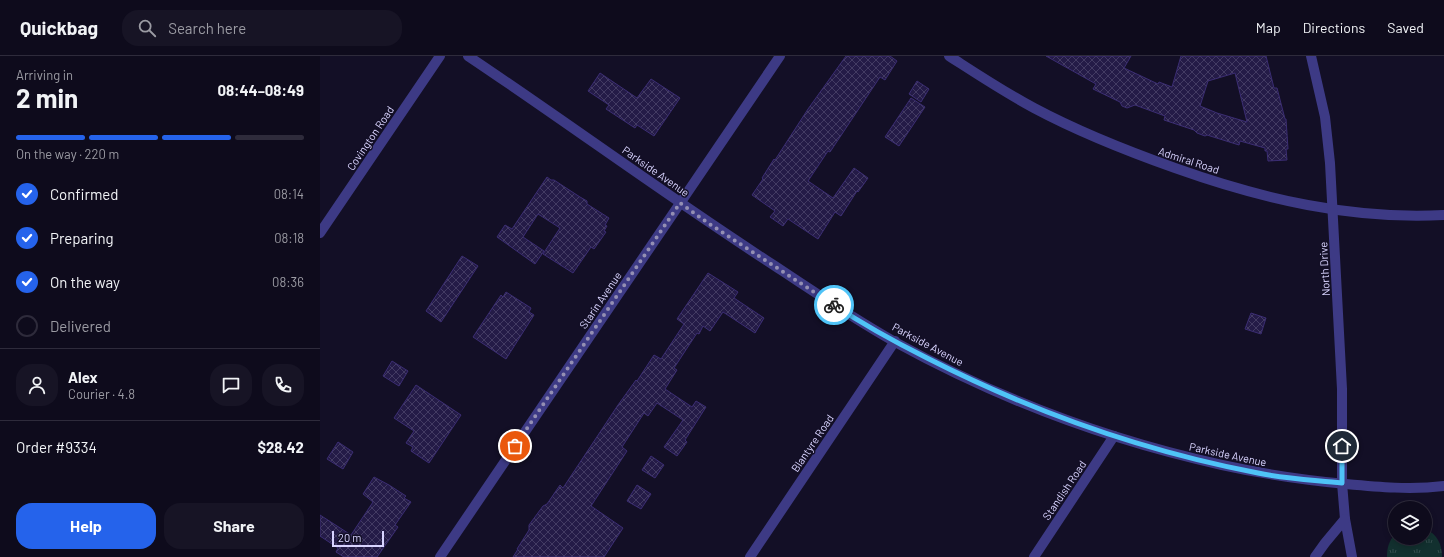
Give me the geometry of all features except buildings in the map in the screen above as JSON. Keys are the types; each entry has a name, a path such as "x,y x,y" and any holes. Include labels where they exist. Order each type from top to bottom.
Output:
{"street":[{"name":"Covington Road","path":"320,233 440,56"},
{"name":"Parkside Avenue","path":"468,56 544,107 708,223 840,309 895,341 962,376 998,392 1036,408 1114,436 1186,457 1259,474 1388,488 1444,486"},
{"name":"Starin Avenue","path":"440,557 780,56"},
{"name":"Admiral Road","path":"949,56 1034,108 1088,134 1136,154 1200,177 1250,192 1333,210 1415,217 1444,215"},
{"name":"North Drive","path":"1310,56 1325,117 1333,210 1342,389 1342,483 1345,519"},
{"name":"Blantyre Road","path":"750,557 895,341"},
{"name":"Standish Road","path":"1034,557 1114,436"},
{"path":"1315,557 1345,519"},
{"path":"1345,519 1352,557"}],"green space":[{"path":"1432,533 1440,544 1442,557 1387,557 1389,545 1432,545"}],"way so far":[{"path":"515,446 680,203 708,223 834,305"}],"route":[{"path":"834,305 895,341 962,376 998,392 1036,408 1114,436 1186,457 1259,474 1342,483 1342,446"}]}
